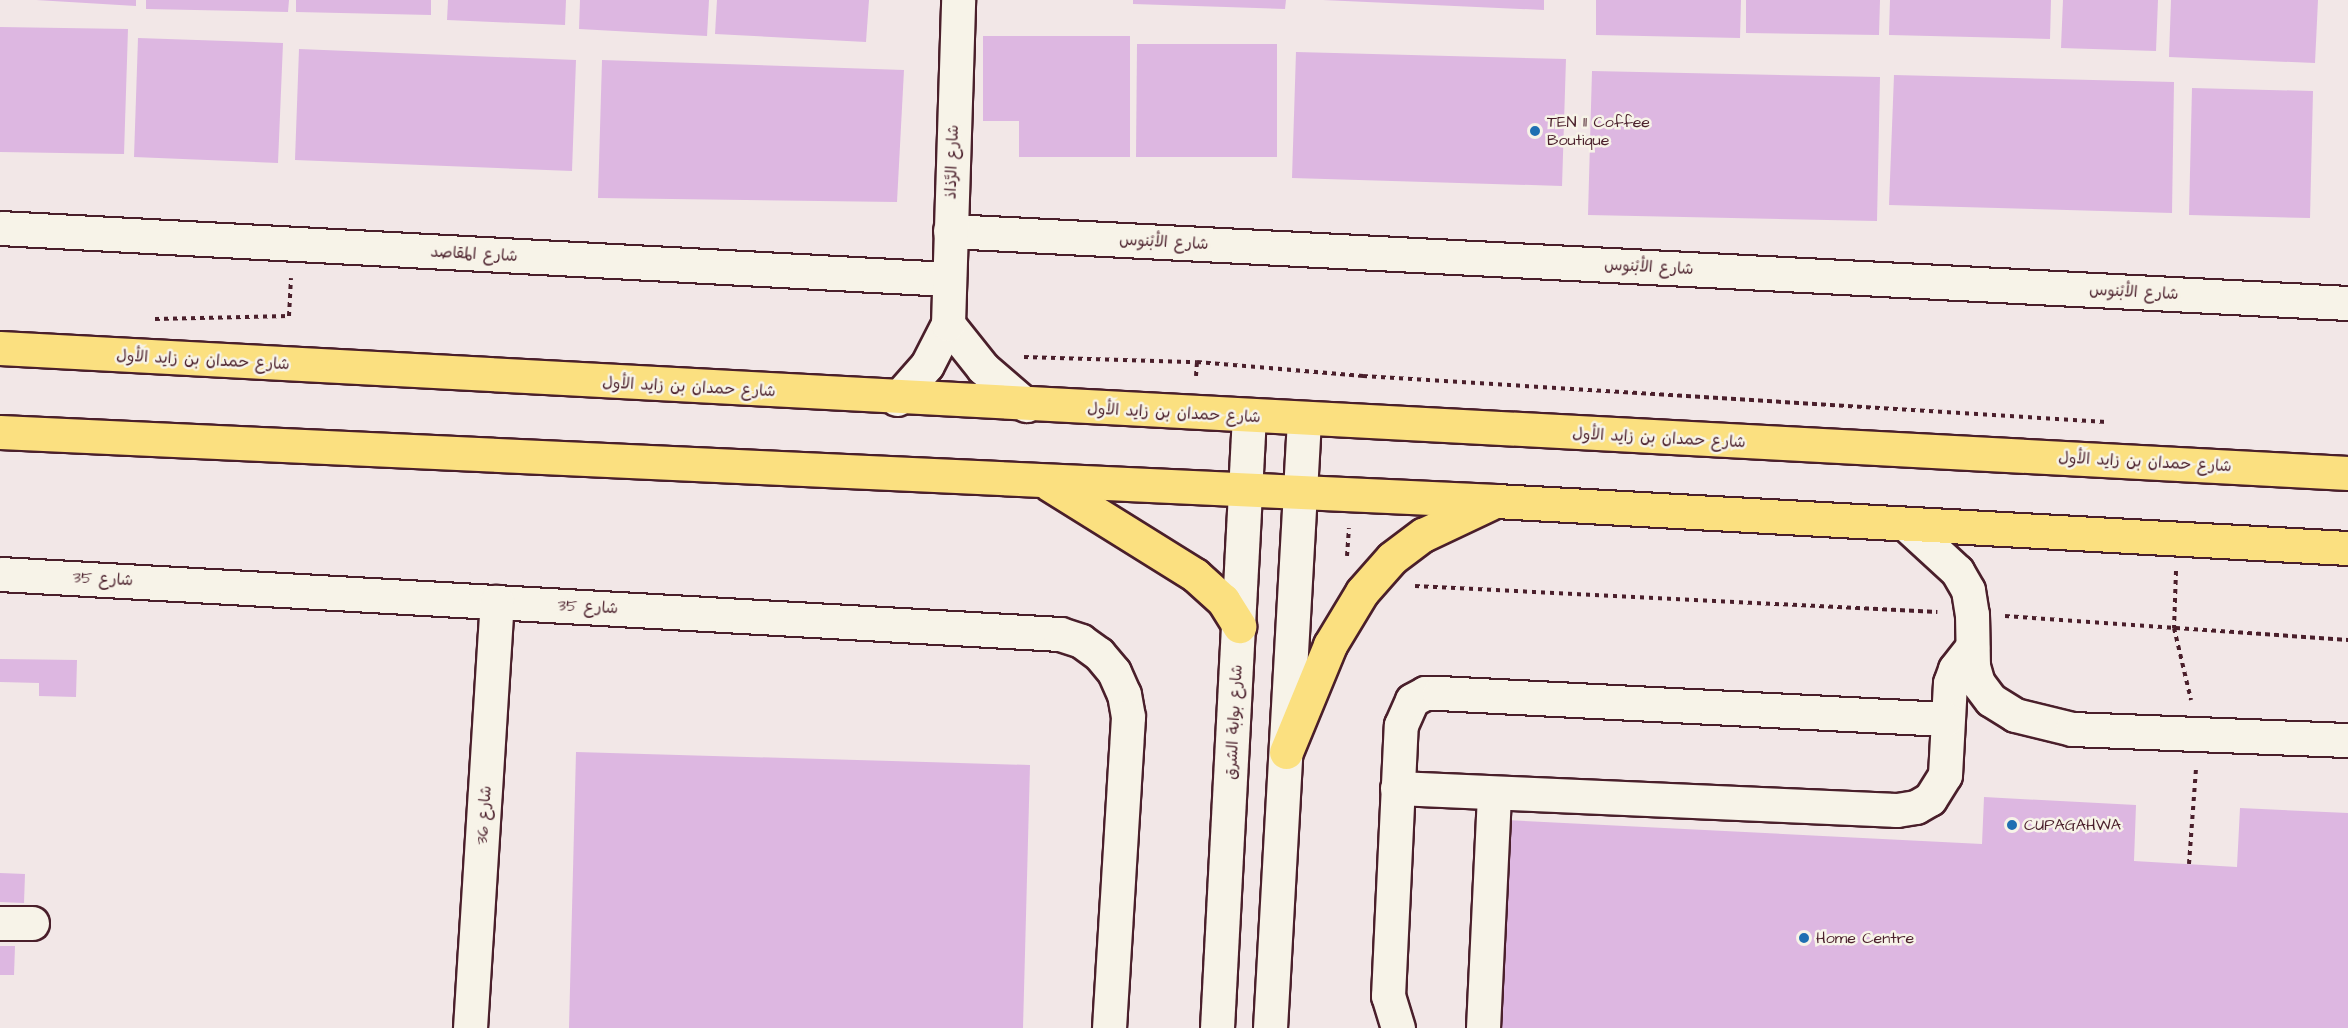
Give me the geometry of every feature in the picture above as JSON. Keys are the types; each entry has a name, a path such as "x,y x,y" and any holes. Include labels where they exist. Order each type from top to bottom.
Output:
{"main road":[{"name":"شارع حمدان بن زايد الأول","path":"0,348 897,399 2348,473"},
{"path":"0,432 1300,494 1496,501 1908,526 2348,548"},
{"path":"1045,482 1196,575 1223,600 1239,626"},
{"path":"1286,752 1330,645 1369,584 1392,558 1423,534 1496,501"}],"street":[{"name":"شارع الرَّذاذ","path":"897,399 927,364 948,324 958,0"},
{"name":"شارع المقاصد","path":"0,228 948,279"},
{"name":"شارع الأبْنوس","path":"950,231 2348,303"},
{"path":"948,324 973,356 1026,405"},
{"name":"شارع بوابة الشرق","path":"1217,1028 1249,417"},
{"path":"1270,1028 1304,419"},
{"path":"1908,526 1957,571 1968,590 1972,614 1972,647 1978,683 1991,700 2041,723 2072,729 2348,740"},
{"name":"شارع 35","path":"0,574 1060,634 1099,654 1114,672 1124,694 1128,717 1109,1028"},
{"name":"شارع 36","path":"470,1028 497,602"},
{"path":"1397,788 1897,810 1916,807 1940,788 1947,760 1946,719 1955,669 1972,647"},
{"path":"1398,1028 1388,996 1397,788 1404,712 1412,700 1425,693 1946,719"},
{"path":"1483,1028 1494,793"}],"path":[{"path":"145,319 289,316 293,244"},
{"path":"973,356 1197,362 1363,376 2113,423"},
{"path":"1369,584 1972,614 2348,640"}],"building":[{"path":"36,0 136,0 136,6"},
{"path":"146,0 289,0 288,12 146,9"},
{"path":"296,0 431,0 431,15 296,12"},
{"path":"448,0 566,0 565,25 447,20"},
{"path":"580,0 709,0 707,36 579,29"},
{"path":"717,0 869,0 866,42 715,34"},
{"path":"1133,0 1286,0 1285,9 1133,4"},
{"path":"1323,0 1544,0 1544,10"},
{"path":"1596,0 1741,0 1740,38 1596,35"},
{"path":"1746,0 1880,0 1879,35 1746,33"},
{"path":"1890,0 2051,0 2050,39 1889,35"},
{"path":"2063,0 2158,0 2156,51 2061,48"},
{"path":"2171,0 2318,0 2315,63 2169,57"},
{"path":"0,27 128,29 124,154 0,152"},
{"path":"983,36 1130,36 1130,157 1019,157 1019,121 983,121"},
{"path":"138,38 283,43 278,163 134,157"},
{"path":"1137,44 1277,44 1277,157 1136,157"},
{"path":"299,49 576,60 572,171 295,160"},
{"path":"1296,52 1566,59 1562,186 1292,178"},
{"path":"602,60 904,70 897,202 598,198"},
{"path":"1592,71 1880,77 1877,221 1588,215"},
{"path":"1894,75 2174,82 2172,213 1889,205"},
{"path":"2192,88 2313,91 2310,218 2189,215"},
{"path":"0,659 77,660 76,697 39,696 39,683 0,682"},
{"path":"576,752 1030,765 1023,1028 569,1028"},
{"path":"1984,797 2136,805 2134,861 2237,867 2240,808 2348,813 2348,1028 1495,1028 1506,820 1982,844"},
{"path":"0,873 25,874 24,903 0,902"},
{"path":"0,946 15,946 14,975 0,975"}],"place":[{"name":"TEN 11 Coffee Boutique","path":"1535,131"},
{"name":"CUPAGAHWA","path":"2012,825"},
{"name":"Home Centre","path":"1804,938"}]}
